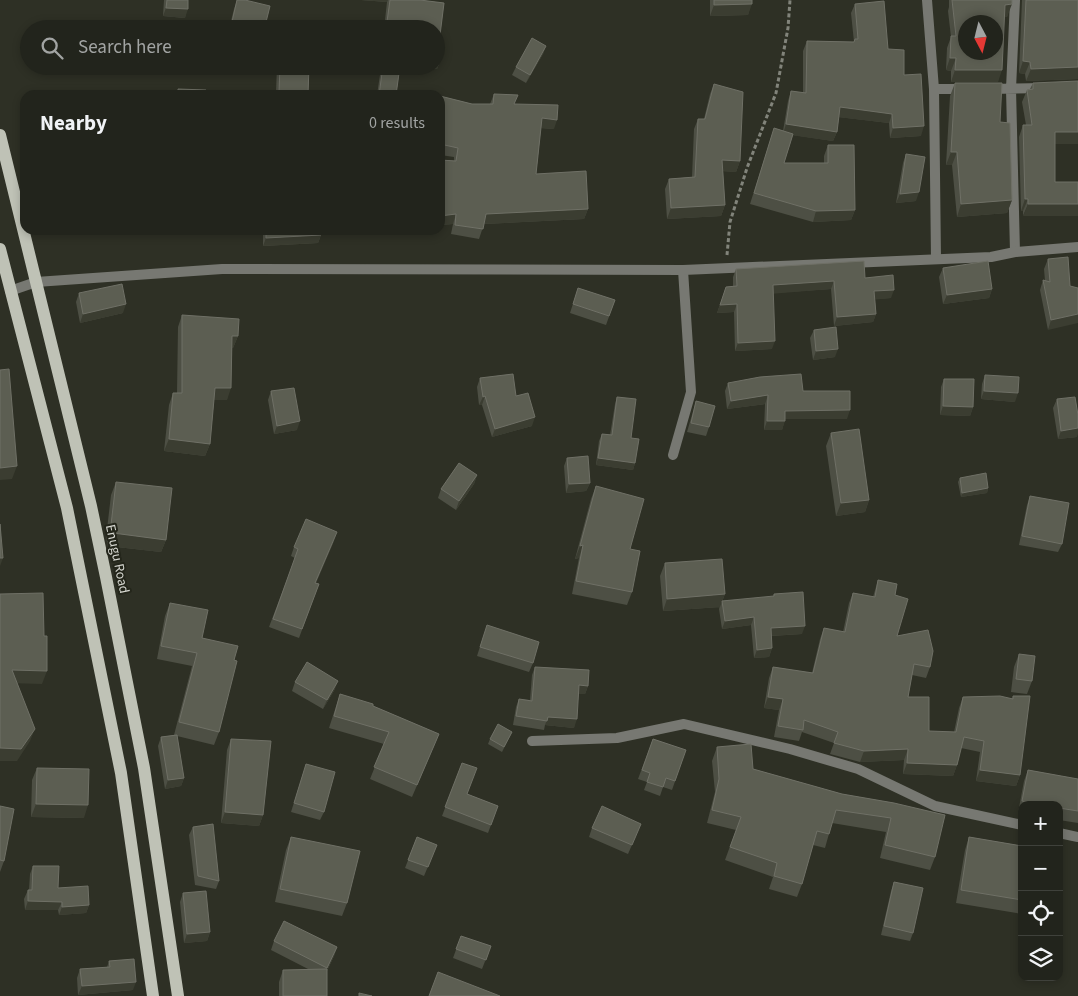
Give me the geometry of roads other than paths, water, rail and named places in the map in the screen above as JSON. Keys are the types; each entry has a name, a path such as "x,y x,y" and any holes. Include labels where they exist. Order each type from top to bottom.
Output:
{"main road":[{"name":"Enugu Road","path":"0,134 20,216"},
{"name":"Enugu Road","path":"25,235 106,577 144,768 178,996"},
{"path":"0,249 5,290 67,508 121,773 153,996"}],"street":[{"path":"927,0 934,89 936,259"},
{"path":"1015,0 1011,89 1015,252"},
{"path":"934,89 1050,87"},
{"path":"5,290 36,282 222,269 683,270 991,257 1015,252 1078,246"},
{"path":"673,455 691,392 683,270"},
{"path":"532,741 617,738 684,724 790,749 858,769 935,806 1018,824"},
{"path":"1063,834 1078,837"}]}
